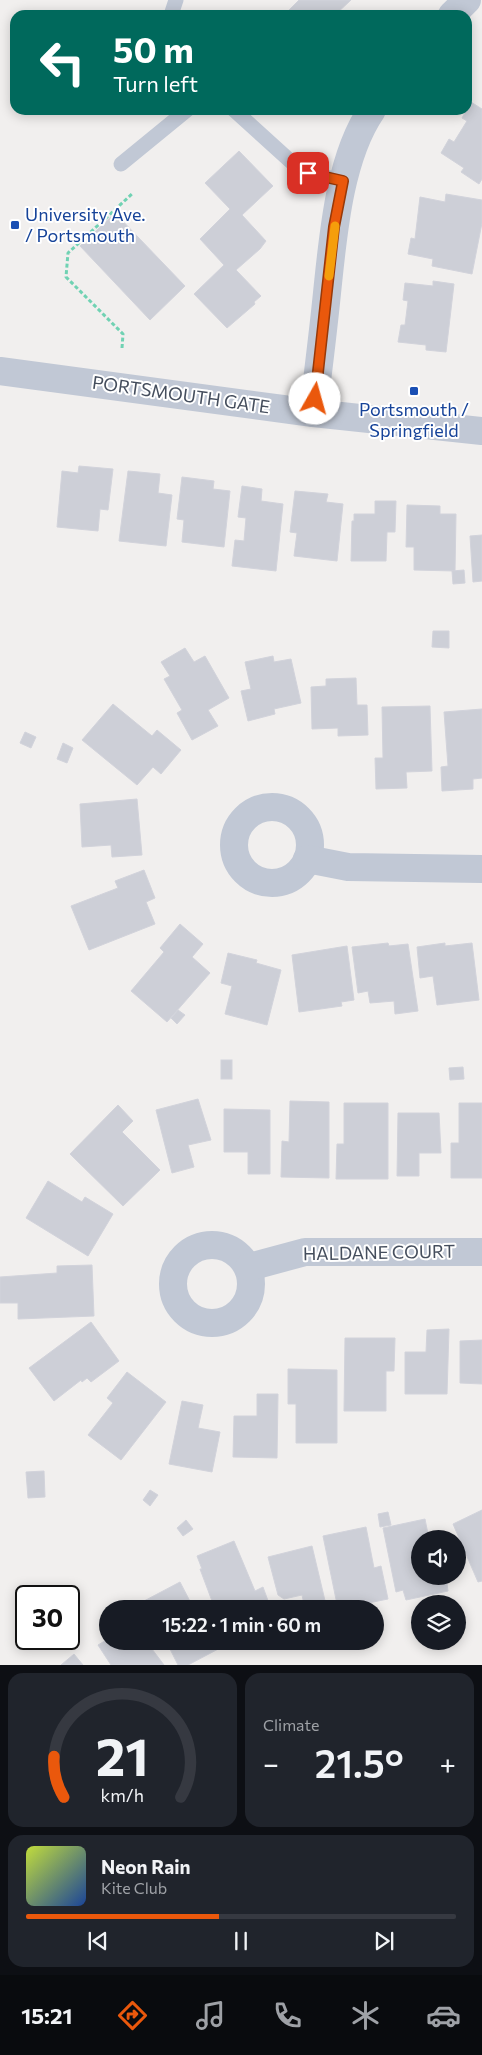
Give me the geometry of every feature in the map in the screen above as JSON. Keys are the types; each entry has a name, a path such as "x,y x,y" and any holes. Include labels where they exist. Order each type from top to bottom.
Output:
{"street":[{"path":"457,10 467,0"},
{"path":"313,413 334,227 343,181 364,122 369,115"},
{"name":"PORTSMOUTH GATE","path":"0,371 313,413 482,431"},
{"path":"307,858 348,867 482,869"},
{"name":"HALDANE COURT","path":"249,1267 305,1252 482,1252"}],"lane":[{"path":"121,164 181,115"},
{"path":"240,115 298,168 308,173 343,181"}],"path":[{"path":"122,348 123,334 66,277 68,253 133,193"}],"building":[{"path":"299,0 351,0 340,10 289,10"},
{"path":"472,103 482,109 482,179 479,184 461,172 464,168 441,153 449,139 454,142 467,121 462,118 464,115 472,115"},
{"path":"239,151 273,186 242,215 266,241 260,249 236,270 261,296 254,302 255,304 227,328 194,294 224,265 200,239 230,209 205,183"},
{"path":"446,194 482,200 482,223 472,274 432,266 433,259 408,254 411,238 415,239 420,197 445,202"},
{"path":"115,213 185,286 150,320 80,246"},
{"path":"433,281 454,284 446,352 426,350 426,345 398,342 401,325 405,325 408,301 403,300 405,283 433,286"},
{"path":"79,466 113,469 108,510 100,509 98,531 57,527 62,471 78,473"},
{"path":"128,471 160,474 158,493 172,495 166,546 119,541"},
{"path":"182,477 214,481 213,489 230,491 224,547 182,542 184,520 177,519"},
{"path":"242,486 262,489 261,501 283,504 276,571 232,566 235,540 244,541 246,518 238,517"},
{"path":"295,491 328,494 326,502 343,504 337,561 294,556 297,533 290,532"},
{"path":"375,501 396,501 395,532 387,532 386,561 351,561 352,521 354,521 354,514 375,514"},
{"path":"407,505 440,506 440,514 456,514 455,571 414,570 414,547 406,547"},
{"path":"482,535 482,581 473,582 470,536"},
{"path":"464,570 465,583 453,584 452,571"},
{"path":"433,631 449,631 449,648 432,647"},
{"path":"185,648 194,662 205,656 229,698 208,710 218,726 192,740 177,713 182,710 164,679 170,676 161,662"},
{"path":"273,656 274,662 291,659 301,703 274,709 275,714 248,721 241,691 251,689 245,662"},
{"path":"356,678 357,705 367,705 368,735 338,736 338,728 312,729 311,687 326,686 326,679"},
{"path":"113,704 152,736 157,730 181,750 161,774 153,767 137,785 82,740"},
{"path":"430,706 432,771 406,772 407,788 376,789 375,758 383,758 382,707"},
{"path":"482,709 482,778 473,779 473,789 442,791 441,767 448,766 444,712"},
{"path":"25,732 36,737 31,748 20,743"},
{"path":"63,743 73,748 67,763 57,759"},
{"path":"137,799 142,855 112,857 111,845 82,847 80,804"},
{"path":"144,870 155,898 146,902 155,924 89,950 71,906 118,888 115,881"},
{"path":"180,924 203,944 192,957 210,973 167,1022 131,991 164,952 160,948"},
{"path":"388,943 389,946 408,944 418,1011 395,1014 394,1001 370,1003 368,991 358,993 352,947"},
{"path":"445,943 445,946 472,943 479,1000 437,1005 433,976 420,978 417,947"},
{"path":"347,946 354,1000 341,1002 342,1006 299,1012 292,955"},
{"path":"228,953 257,960 256,963 281,970 267,1025 225,1014 232,986 221,983"},
{"path":"178,1010 185,1015 177,1024 171,1018"},
{"path":"221,1060 232,1060 232,1079 221,1079"},
{"path":"463,1067 464,1079 450,1080 449,1068"},
{"path":"198,1099 211,1140 188,1145 194,1167 172,1173 156,1110"},
{"path":"290,1101 329,1102 329,1178 281,1177 282,1141 289,1142"},
{"path":"344,1103 388,1103 388,1179 336,1179 337,1144 344,1144"},
{"path":"459,1103 482,1103 482,1178 451,1178 451,1143 459,1143"},
{"path":"118,1105 133,1121 122,1132 160,1170 123,1206 70,1154"},
{"path":"224,1109 270,1110 270,1174 248,1174 248,1152 224,1152"},
{"path":"398,1113 439,1113 441,1153 419,1153 419,1176 397,1176"},
{"path":"48,1181 82,1202 85,1197 113,1214 88,1256 26,1218"},
{"path":"92,1265 94,1316 18,1319 18,1303 0,1303 0,1277 57,1273 57,1266"},
{"path":"91,1322 119,1361 91,1382 87,1378 82,1382 81,1380 54,1401 29,1368"},
{"path":"449,1329 447,1394 405,1394 405,1352 426,1352 427,1330"},
{"path":"345,1338 395,1338 394,1371 386,1371 386,1411 344,1411"},
{"path":"482,1340 482,1384 460,1383 460,1341"},
{"path":"288,1369 337,1370 337,1443 296,1443 296,1404 288,1404"},
{"path":"127,1372 166,1402 121,1460 88,1435 113,1403 107,1398"},
{"path":"257,1394 278,1394 277,1458 233,1457 234,1416 257,1416"},
{"path":"182,1401 203,1405 198,1428 220,1432 212,1472 169,1464"},
{"path":"44,1471 45,1497 28,1498 26,1472"},
{"path":"150,1490 158,1495 150,1506 143,1500"},
{"path":"482,1510 482,1581 478,1582 466,1554 466,1530 456,1530 453,1524"},
{"path":"388,1512 391,1525 380,1527 378,1514"},
{"path":"425,1519 427,1530 411,1530 411,1585 447,1585 448,1591 429,1595 411,1595 411,1599 406,1600 403,1590 396,1592 383,1528"},
{"path":"186,1520 193,1529 183,1536 177,1528"},
{"path":"366,1527 374,1568 381,1566 388,1599 336,1600 323,1536"},
{"path":"234,1541 255,1591 263,1587 268,1600 212,1600 197,1556"},
{"path":"312,1546 325,1600 303,1600 302,1595 284,1599 278,1595 268,1557"},
{"path":"180,1582 189,1600 146,1600"},
{"path":"101,1650 153,1650 164,1665 111,1665"},
{"path":"170,1650 216,1650 188,1665 178,1665"},
{"path":"74,1654 83,1665 61,1665"}],"slow traffic":[{"path":"329,276 335,226"}],"place":[{"name":"University Ave. / Portsmouth","path":"15,225"},
{"name":"Portsmouth / Springfield","path":"414,391"}],"route":[{"path":"308,173 343,181 334,227 315,399"}]}
